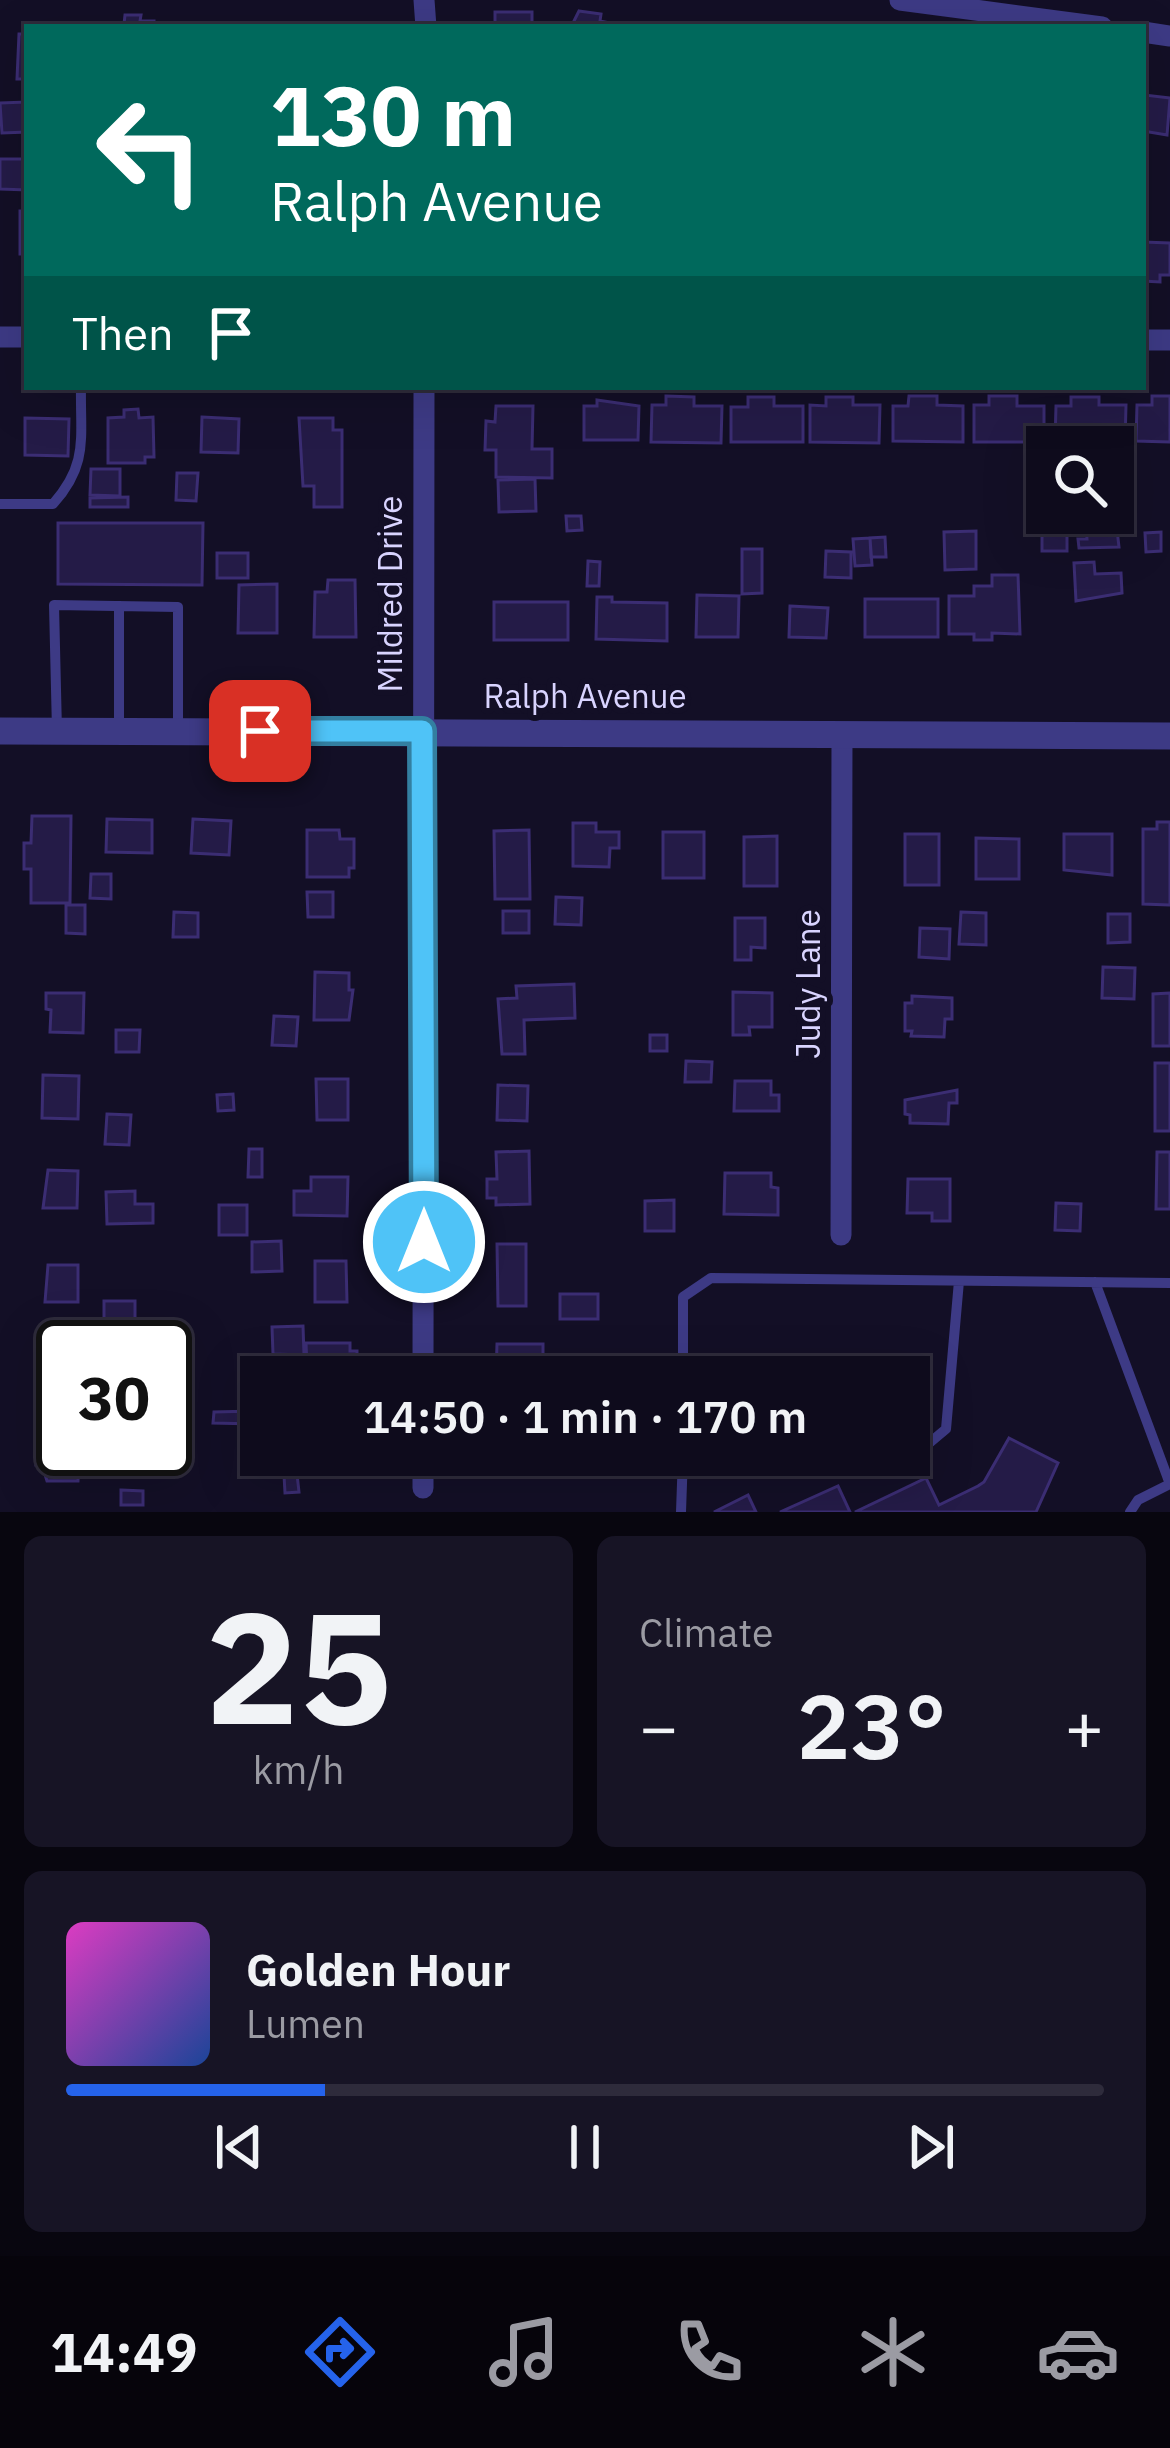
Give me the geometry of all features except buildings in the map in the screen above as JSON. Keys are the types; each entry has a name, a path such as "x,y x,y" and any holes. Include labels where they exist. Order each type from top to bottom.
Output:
{"street":[{"path":"900,0 1080,24"},
{"name":"Mildred Drive","path":"424,390 424,1356"},
{"name":"Ralph Avenue","path":"0,731 1170,736"},
{"name":"Judy Lane","path":"841,1234 842,733"},
{"path":"423,1476 423,1488"}],"lane":[{"path":"0,504 53,504 73,482 79,465 81,390"},
{"path":"57,731 54,604 178,607 178,731"},
{"path":"118,606 119,731"},
{"path":"683,1356 683,1297 711,1278 1170,1283"},
{"path":"930,1442 946,1429 959,1281"},
{"path":"1095,1282 1170,1484 1138,1500 1130,1512"},
{"path":"681,1512 682,1476"}],"route":[{"path":"260,731 422,731 424,1242"}]}
